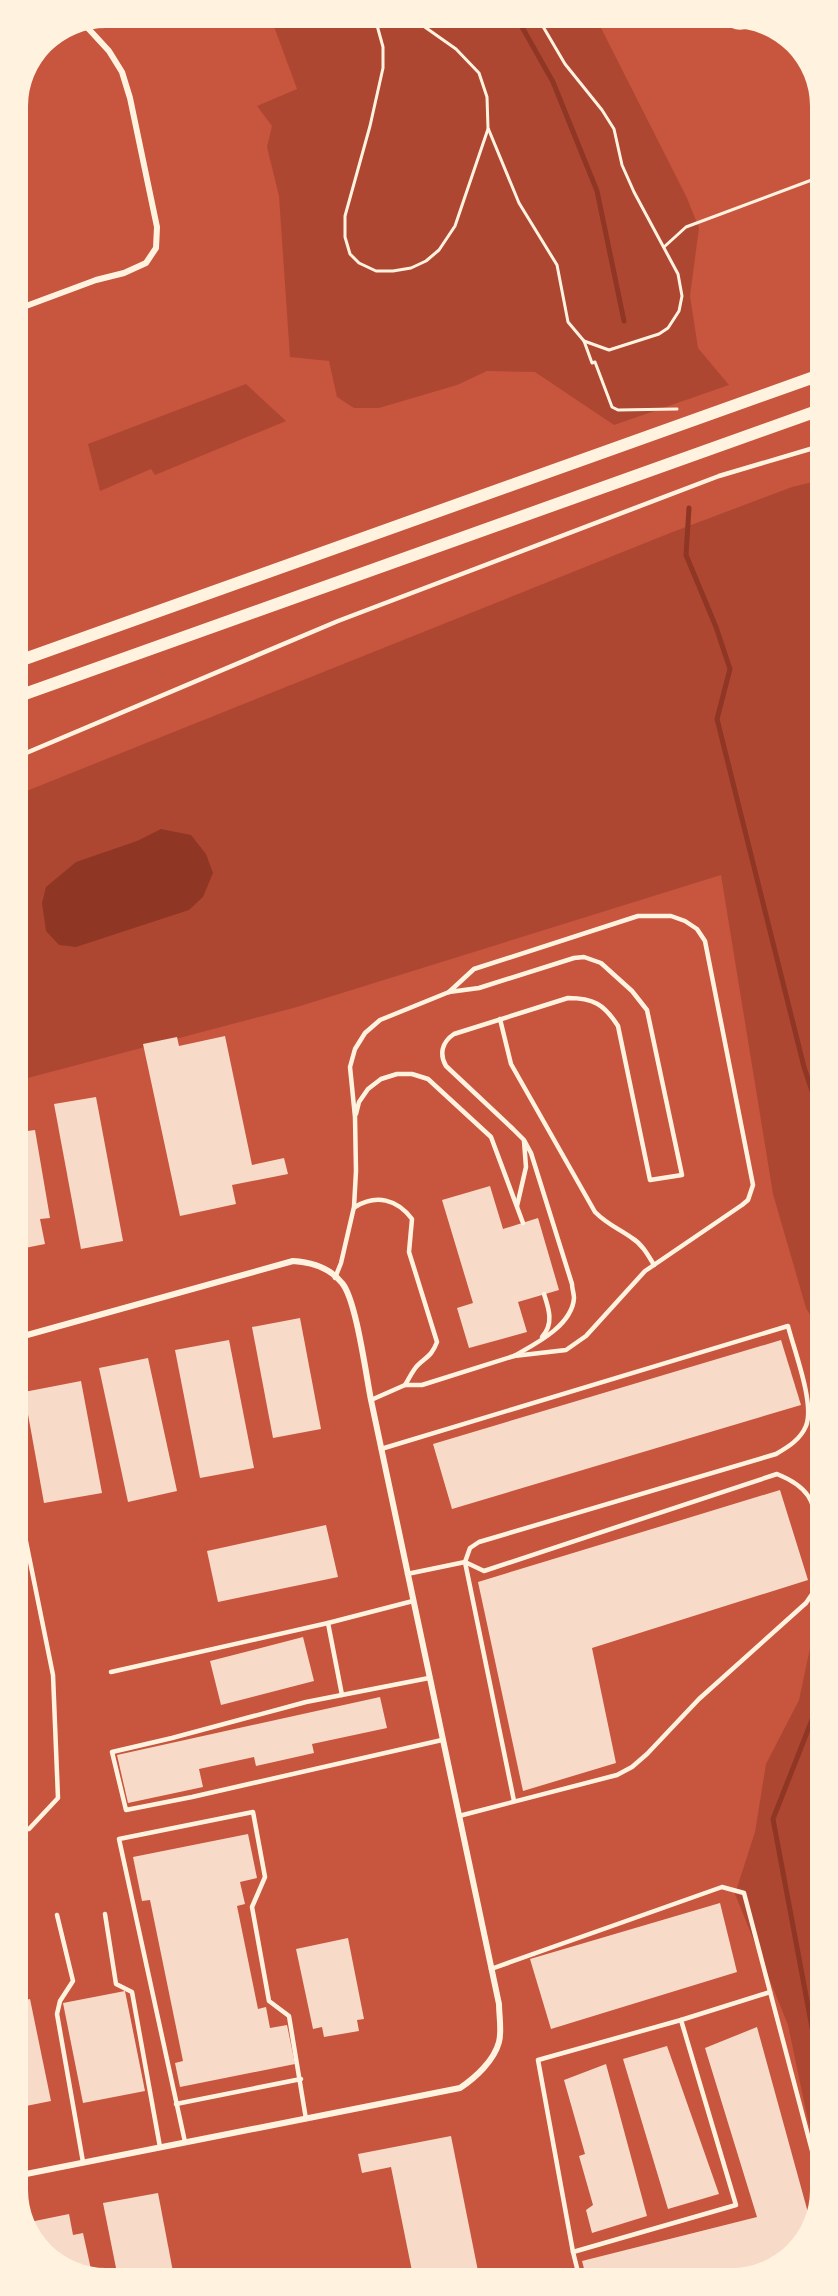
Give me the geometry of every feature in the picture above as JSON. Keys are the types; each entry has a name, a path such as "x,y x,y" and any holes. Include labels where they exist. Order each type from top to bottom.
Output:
{"main road":[{"path":"29,657 810,378"},
{"path":"29,692 810,414"}],"street":[{"path":"29,305 96,280 124,273 146,263 156,248 157,227 130,98 122,72 109,51 90,30"},
{"path":"29,1334 293,1261 310,1262 325,1269 343,1283 352,1302 370,1400 499,2004 500,2042 488,2062 473,2079 460,2088 29,2173"}],"lane":[{"path":"29,752 338,621 719,476 810,449"},
{"path":"449,992 474,969 638,915 672,916 685,921 697,930 705,941 753,1185 748,1200 742,1205 645,1271 577,1344 555,1353 514,1356"},
{"path":"335,1278 341,1263 354,1208 355,1118 350,1067 355,1049 365,1033 380,1020 449,992 479,988 574,958 593,959 601,963 632,991 647,1011 682,1175 650,1180 618,1026 610,1013 598,1003 583,998 568,998 454,1034 444,1042 442,1054 446,1066 524,1140 531,1153 572,1284 574,1299 566,1317 554,1332 514,1356 422,1385 405,1385 370,1400"},
{"path":"500,1020 511,1064 595,1212 604,1222 632,1238 645,1250 654,1264"},
{"path":"355,1118 359,1102 368,1089 381,1079 396,1074 412,1074 428,1080 491,1137 507,1186 518,1206 523,1223"},
{"path":"518,1206 526,1167 524,1140"},
{"path":"354,1208 374,1199 386,1200 396,1203 412,1219 409,1252 437,1342 433,1352 427,1360 418,1365 405,1385"},
{"path":"539,1342 546,1334 549,1324 550,1314 544,1294"},
{"path":"381,1449 788,1326 809,1406 806,1426 794,1444 776,1454 479,1542 470,1548 465,1562 514,1801"},
{"path":"407,1574 465,1562 484,1570 777,1474 801,1487 810,1496"},
{"path":"29,1556 53,1675 58,1798 29,1829"},
{"path":"459,1816 617,1775 632,1767 699,1699 810,1597"},
{"path":"111,1672 328,1623 413,1601"},
{"path":"328,1623 342,1695"},
{"path":"429,1678 306,1702 112,1752 126,1810 442,1740"},
{"path":"185,2142 119,1839 253,1812 265,1877 252,1907 269,2001 289,2016 306,2119"},
{"path":"491,1968 722,1887 744,1893 810,2143"},
{"path":"105,1914 116,1984 132,1992 160,2147"},
{"path":"57,1915 73,1981 60,2001 57,2013 83,2162"},
{"path":"577,2268 538,2060 681,2020 770,1992"},
{"path":"573,2252 736,2205 681,2020"},
{"path":"176,2104 301,2079"}],"path":[{"path":"378,28 383,47 383,68 370,126 345,216 345,237 350,254 359,263 376,271 411,268 426,261 439,250 455,226 488,128 488,97 479,73 456,49 426,29"},
{"path":"545,29 566,64 614,129 622,165 678,274 682,296 679,312 668,328 659,334 609,350 584,341"},
{"path":"488,128 519,203 557,265 568,322 584,341 592,363 595,362 612,407 618,410 677,409"},
{"path":"664,247 686,227 810,181"}],"shaded area":[{"path":"275,28 601,29 687,198 699,228 690,296 698,348 729,385 614,425 535,372 487,371 457,385 379,408 354,408 337,397 329,361 290,357 279,196 267,147 272,126 257,106 297,89"},
{"path":"246,384 286,421 155,475 151,469 100,491 88,444"},
{"path":"810,483 810,1315 806,1308 773,1194 721,875 297,1007 29,1078 29,790 670,533 792,487"},
{"path":"161,829 191,835 206,854 213,873 203,897 189,910 76,947 59,945 46,931 42,903 46,887 76,862 137,841"},
{"path":"810,1648 810,2130 788,2025 735,1894 755,1832 766,1764 799,1700"}],"building":[{"path":"225,1036 252,1165 284,1158 288,1174 232,1185 236,1204 180,1216 143,1044 177,1037 179,1046"},
{"path":"96,1097 123,1241 81,1249 54,1104"},
{"path":"35,1130 50,1218 40,1219 45,1244 29,1247 29,1131"},
{"path":"490,1186 503,1229 538,1218 559,1290 518,1302 527,1332 469,1348 457,1308 473,1303 442,1200"},
{"path":"300,1318 321,1429 273,1438 252,1327"},
{"path":"229,1340 254,1468 200,1478 175,1350"},
{"path":"781,1340 801,1405 452,1509 433,1444"},
{"path":"148,1358 177,1491 128,1502 99,1368"},
{"path":"81,1381 102,1493 44,1503 29,1420 29,1391"},
{"path":"780,1490 808,1580 592,1648 616,1763 523,1791 478,1582"},
{"path":"326,1525 338,1577 218,1602 207,1551"},
{"path":"303,1637 314,1681 221,1705 210,1661"},
{"path":"380,1697 387,1728 312,1744 314,1753 256,1766 254,1757 199,1769 203,1787 128,1803 117,1755"},
{"path":"248,1834 257,1878 240,1882 245,1904 237,1906 258,2009 266,2007 270,2028 287,2025 295,2064 180,2087 175,2063 183,2061 150,1900 142,1901 133,1857"},
{"path":"720,1903 737,1972 551,2029 530,1959"},
{"path":"348,1938 364,2019 357,2020 359,2031 324,2037 322,2027 313,2029 296,1949"},
{"path":"125,1991 145,2091 83,2103 63,2003"},
{"path":"29,1999 51,2101 29,2105"},
{"path":"757,2027 807,2209 799,2228 783,2248 775,2254 761,2262 742,2267 584,2268 582,2261 757,2217 705,2048"},
{"path":"667,2046 719,2194 668,2209 623,2059"},
{"path":"606,2064 647,2216 592,2233 586,2210 593,2205 579,2156 585,2154 564,2080"},
{"path":"451,2136 477,2268 411,2267 391,2167 362,2173 358,2154"},
{"path":"158,2193 172,2267 116,2267 103,2203"},
{"path":"69,2214 73,2235 83,2233 90,2266 77,2262 51,2245 35,2221"}],"waterway":[{"path":"523,29 553,82 597,191 624,321"},
{"path":"689,508 686,555 716,627 730,669 717,719 810,1085"},
{"path":"810,1725 773,1819 810,2017"}]}
